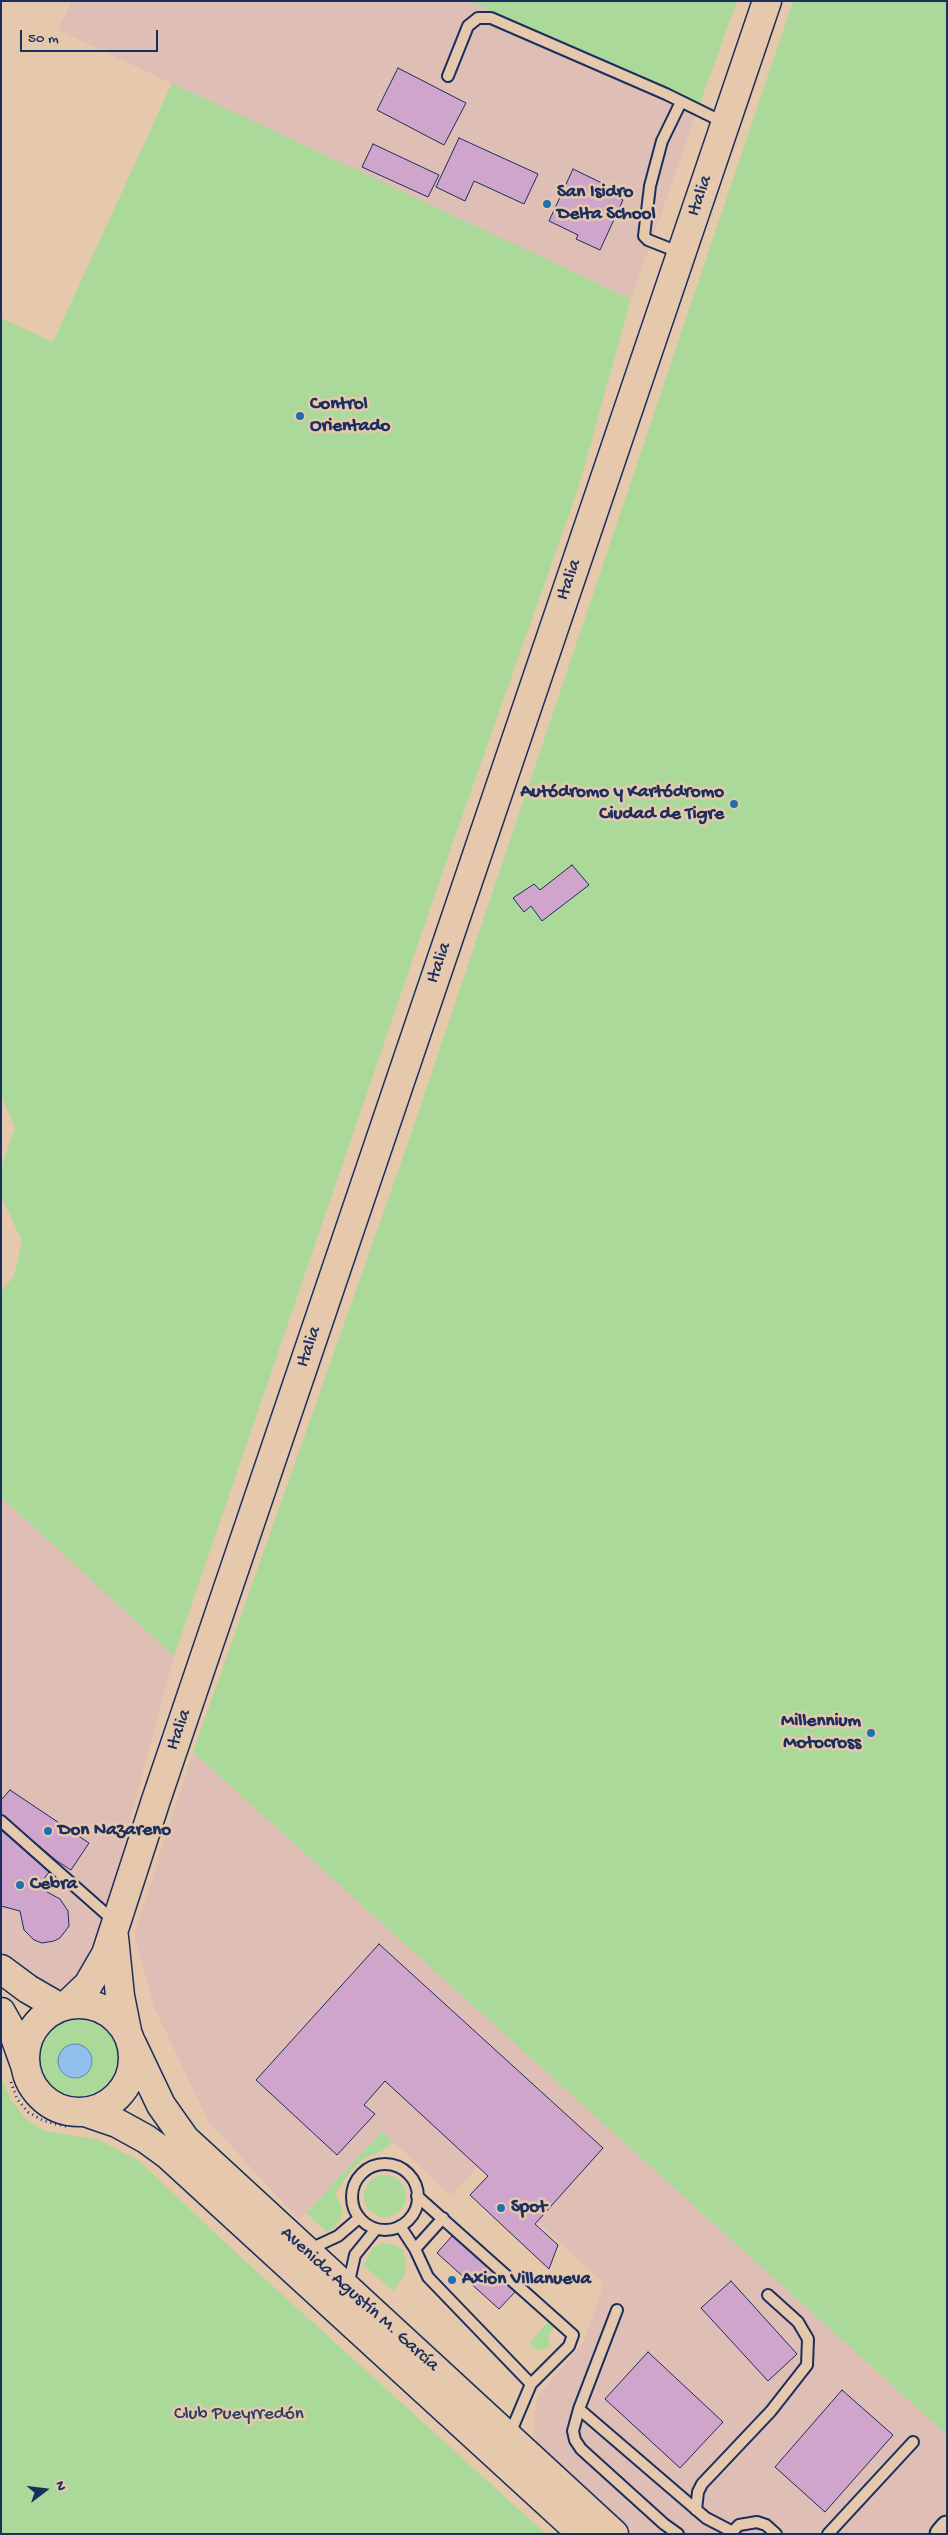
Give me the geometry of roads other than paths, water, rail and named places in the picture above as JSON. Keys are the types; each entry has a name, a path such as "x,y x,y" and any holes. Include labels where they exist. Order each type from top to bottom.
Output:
{"street":[{"name":"Italia","path":"63,2006 79,1995 99,1968 767,1"},
{"name":"Italia","path":"114,1923 116,1962 129,2038"},
{"path":"1,1969 28,1989 63,2006"},
{"path":"1,2012 15,2037 26,2069 33,2085 44,2099 58,2108 85,2112 105,2105 122,2093 130,2078 134,2061 129,2038 116,2016 100,2007 86,2004 63,2006 39,2022 30,2036 26,2052 26,2069"},
{"name":"Avenida Agustín M. García","path":"129,2038 161,2105 185,2139 614,2534"},
{"name":"Avenida Agustín M. García","path":"85,2112 117,2123 146,2139 168,2155 582,2534"},
{"path":"941,2534 947,2528"}],"lane":[{"path":"448,76 468,26 478,18 491,18 726,123"},
{"path":"681,102 662,141 650,186 644,236 648,240 682,253"},
{"path":"1,1821 114,1923"},
{"path":"390,2165 400,2168 409,2175 415,2185 418,2196 413,2214 400,2226 384,2230 376,2229 359,2218 354,2208 352,2197 354,2186 360,2176 374,2167 390,2165"},
{"path":"418,2196 573,2334 569,2346 531,2384 508,2437"},
{"path":"306,2251 338,2236 359,2218"},
{"path":"415,2249 444,2218"},
{"path":"400,2226 415,2249 428,2277 531,2384"},
{"path":"347,2289 355,2255 376,2229"},
{"path":"696,2510 698,2492 702,2484 771,2411 807,2365 808,2340 798,2322 768,2295"},
{"path":"617,2310 579,2409 573,2431 575,2440 581,2449 664,2524 678,2534"},
{"path":"579,2409 706,2518 730,2533 748,2522 757,2522 776,2534"},
{"path":"828,2534 913,2442"}],"water":[{"path":"75,2044 87,2049 92,2061 87,2073 75,2078 63,2073 58,2061 63,2049"}],"place":[{"name":"San Isidro Delta School","path":"547,204"},
{"name":"Control Orientado","path":"300,416"},
{"name":"Autódromo y Kartódromo Ciudad de Tigre","path":"734,804"},
{"name":"Millennium Motocross","path":"871,1733"},
{"name":"Don Nazareno","path":"48,1831"},
{"name":"Cebra","path":"20,1885"},
{"name":"Spot","path":"501,2208"},
{"name":"Axion Villanueva","path":"452,2280"}],"park label":[{"name":"Club Pueyrredón","path":"239,2415"}]}
